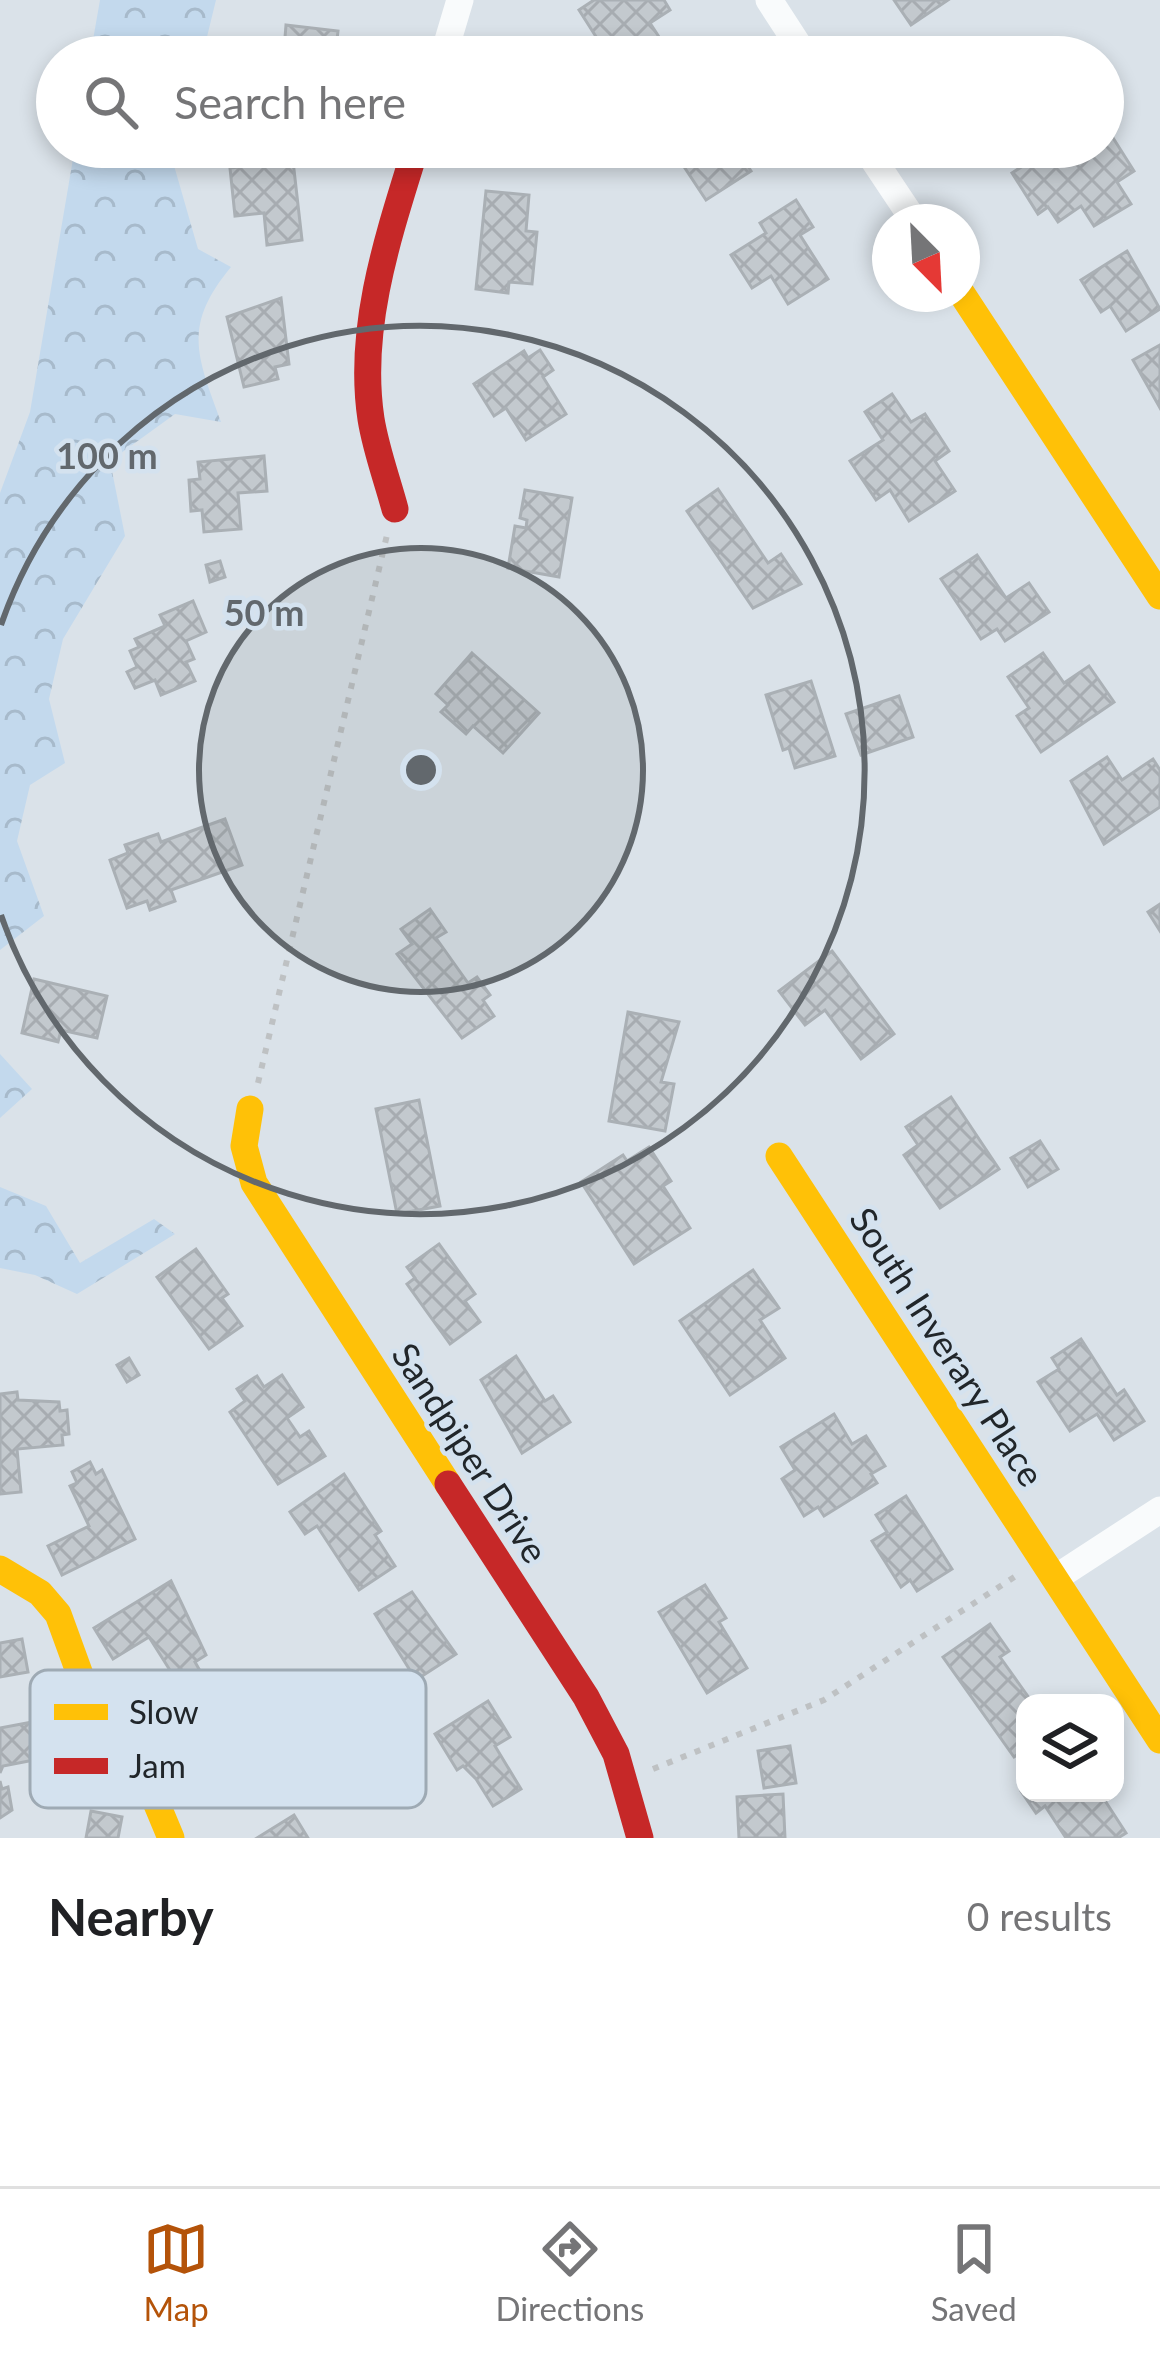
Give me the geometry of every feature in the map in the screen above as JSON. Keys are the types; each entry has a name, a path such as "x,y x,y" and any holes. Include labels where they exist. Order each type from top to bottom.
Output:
{"street":[{"path":"449,36 460,0"},
{"path":"769,0 792,36"},
{"path":"395,509 370,415 367,337 376,279 410,168"},
{"path":"879,168 903,204"},
{"path":"974,312 1160,596"},
{"name":"Sandpiper Drive","path":"250,1109 244,1146 254,1183 586,1697 616,1754 640,1838"},
{"name":"South Inverary Place","path":"779,1156 1160,1740"},
{"path":"1057,1576 1160,1510"},
{"path":"0,1569 33,1586 58,1613 78,1670"},
{"path":"158,1808 171,1838"}],"path":[{"path":"269,1047 375,571"},
{"path":"661,1766 824,1700 1008,1580"}],"green space":[{"path":"100,0 216,0 207,36 94,36"},
{"path":"71,168 175,168 198,249 231,267 205,307 200,325 201,360 221,422 175,414 110,461 125,536 63,639 49,699 65,763 30,785 17,841 44,916 0,950 0,493 30,412"},
{"path":"0,1054 32,1089 0,1118"},
{"path":"0,1187 46,1206 80,1263 154,1219 175,1234 77,1294 35,1275 0,1268"}],"building":[{"path":"594,0 664,0 670,10 650,23 658,36 596,36 579,10"},
{"path":"894,0 948,0 911,25"},
{"path":"286,25 338,31 337,36 285,36"},
{"path":"1124,155 1134,171 1117,182 1131,204 1094,226 1081,206 1058,222 1048,207 1038,214 1012,173 1020,168 1124,168"},
{"path":"230,168 294,168 302,240 267,245 264,213 235,216"},
{"path":"685,168 749,168 751,171 706,200"},
{"path":"486,191 529,195 526,231 537,232 532,284 509,282 508,293 476,289"},
{"path":"796,200 813,227 800,235 828,279 788,304 771,276 752,288 731,255 766,233 760,223"},
{"path":"1127,251 1160,309 1126,331 1110,306 1101,312 1081,280"},
{"path":"281,298 289,364 275,367 278,379 244,387 227,317"},
{"path":"1160,345 1160,408 1133,360"},
{"path":"540,350 553,370 543,377 566,414 526,440 506,408 494,416 474,384 524,351 528,358"},
{"path":"892,394 911,422 925,414 949,451 935,461 955,491 909,521 890,490 876,500 850,461 883,440 865,412"},
{"path":"264,456 267,491 238,493 241,529 204,532 202,510 191,511 189,480 200,479 198,462"},
{"path":"718,489 768,563 781,554 801,584 753,608 687,511"},
{"path":"525,490 572,498 559,577 508,568 515,526 526,528 527,520 520,518"},
{"path":"977,555 1006,598 1029,583 1049,612 1005,641 997,629 981,639 941,579"},
{"path":"220,561 225,577 210,582 206,565"},
{"path":"193,601 206,632 186,641 194,659 186,662 195,681 161,695 155,680 135,688 127,672 137,667 130,651 139,647 135,639 165,626 160,615"},
{"path":"472,653 539,713 503,753 473,726 466,734 441,712 448,705 436,694"},
{"path":"1043,653 1064,683 1089,666 1114,702 1041,752 1017,716 1029,708 1008,677"},
{"path":"811,681 835,756 795,768 789,748 783,750 766,695"},
{"path":"899,696 913,737 861,755 846,714"},
{"path":"1107,757 1122,780 1153,759 1160,770 1160,807 1104,844 1071,781"},
{"path":"225,819 242,865 171,890 175,901 150,910 147,901 127,908 110,860 128,853 125,845 158,834 161,842"},
{"path":"1160,904 1160,931 1148,912"},
{"path":"430,909 446,932 436,938 468,983 477,977 490,995 483,1000 494,1016 462,1038 397,954 412,944 401,929"},
{"path":"832,951 894,1034 861,1059 825,1010 805,1025 779,991"},
{"path":"34,979 107,996 97,1038 61,1030 58,1042 22,1033"},
{"path":"628,1012 679,1022 661,1082 674,1084 665,1131 609,1121"},
{"path":"951,1097 999,1169 940,1208 904,1155 918,1145 906,1127"},
{"path":"419,1100 440,1206 397,1214 376,1109"},
{"path":"1040,1141 1058,1169 1028,1187 1011,1158"},
{"path":"649,1147 671,1181 663,1186 690,1228 634,1264 581,1182 623,1155 627,1161"},
{"path":"439,1244 475,1294 465,1301 480,1322 450,1344 407,1284 415,1278 407,1267"},
{"path":"196,1249 228,1294 222,1298 242,1326 209,1349 157,1277"},
{"path":"753,1270 779,1308 760,1320 785,1358 730,1395 680,1321"},
{"path":"1081,1339 1117,1395 1124,1390 1144,1421 1114,1440 1097,1414 1070,1431 1038,1382 1059,1369 1052,1358"},
{"path":"516,1356 545,1401 553,1396 570,1422 522,1453 481,1380"},
{"path":"129,1358 139,1375 127,1382 117,1365"},
{"path":"282,1375 303,1407 287,1418 300,1437 309,1431 325,1456 278,1484 230,1412 245,1401 237,1389 257,1376 264,1387"},
{"path":"17,1392 18,1400 59,1402 60,1411 67,1410 69,1434 62,1435 63,1445 17,1449 21,1492 0,1494 0,1394"},
{"path":"834,1414 852,1444 866,1436 885,1466 871,1474 877,1483 824,1516 818,1507 804,1516 782,1479 795,1470 781,1447"},
{"path":"90,1462 96,1474 102,1470 135,1539 62,1575 48,1546 89,1526 70,1486 77,1483 72,1472"},
{"path":"344,1474 381,1531 375,1535 395,1566 359,1590 317,1526 305,1534 290,1512"},
{"path":"906,1496 952,1569 917,1591 910,1580 901,1587 872,1541 887,1532 876,1515"},
{"path":"171,1581 206,1655 195,1662 198,1670 170,1670 149,1637 113,1659 94,1628"},
{"path":"705,1585 726,1618 719,1622 747,1668 707,1693 659,1612"},
{"path":"412,1592 456,1654 426,1674 410,1670 375,1614"},
{"path":"990,1624 1009,1651 1000,1657 1026,1694 1016,1694 1014,1757 943,1657"},
{"path":"22,1639 28,1672 0,1677 0,1643"},
{"path":"488,1701 510,1737 495,1746 521,1789 493,1806 463,1766 457,1770 435,1734"},
{"path":"30,1722 30,1761 3,1766 0,1773 0,1728"},
{"path":"790,1746 796,1783 764,1788 758,1751"},
{"path":"0,1781 2,1789 8,1787 12,1810 0,1818"},
{"path":"783,1794 785,1838 739,1838 737,1797"},
{"path":"1028,1802 1106,1802 1126,1833 1118,1838 1066,1838 1045,1806 1036,1813"},
{"path":"91,1811 122,1817 118,1838 86,1838"},
{"path":"294,1815 308,1838 257,1838"}],"traffic: slow":[{"path":"974,312 1160,596"},
{"path":"250,1109 244,1146 254,1183 448,1484"},
{"path":"779,1156 1160,1740"},
{"path":"0,1569 40,1593 58,1614 78,1670"},
{"path":"158,1808 171,1838"}],"traffic: jam":[{"path":"395,509 371,419 368,350 378,281 410,168"},
{"path":"448,1484 586,1697 616,1754 640,1838"}]}
